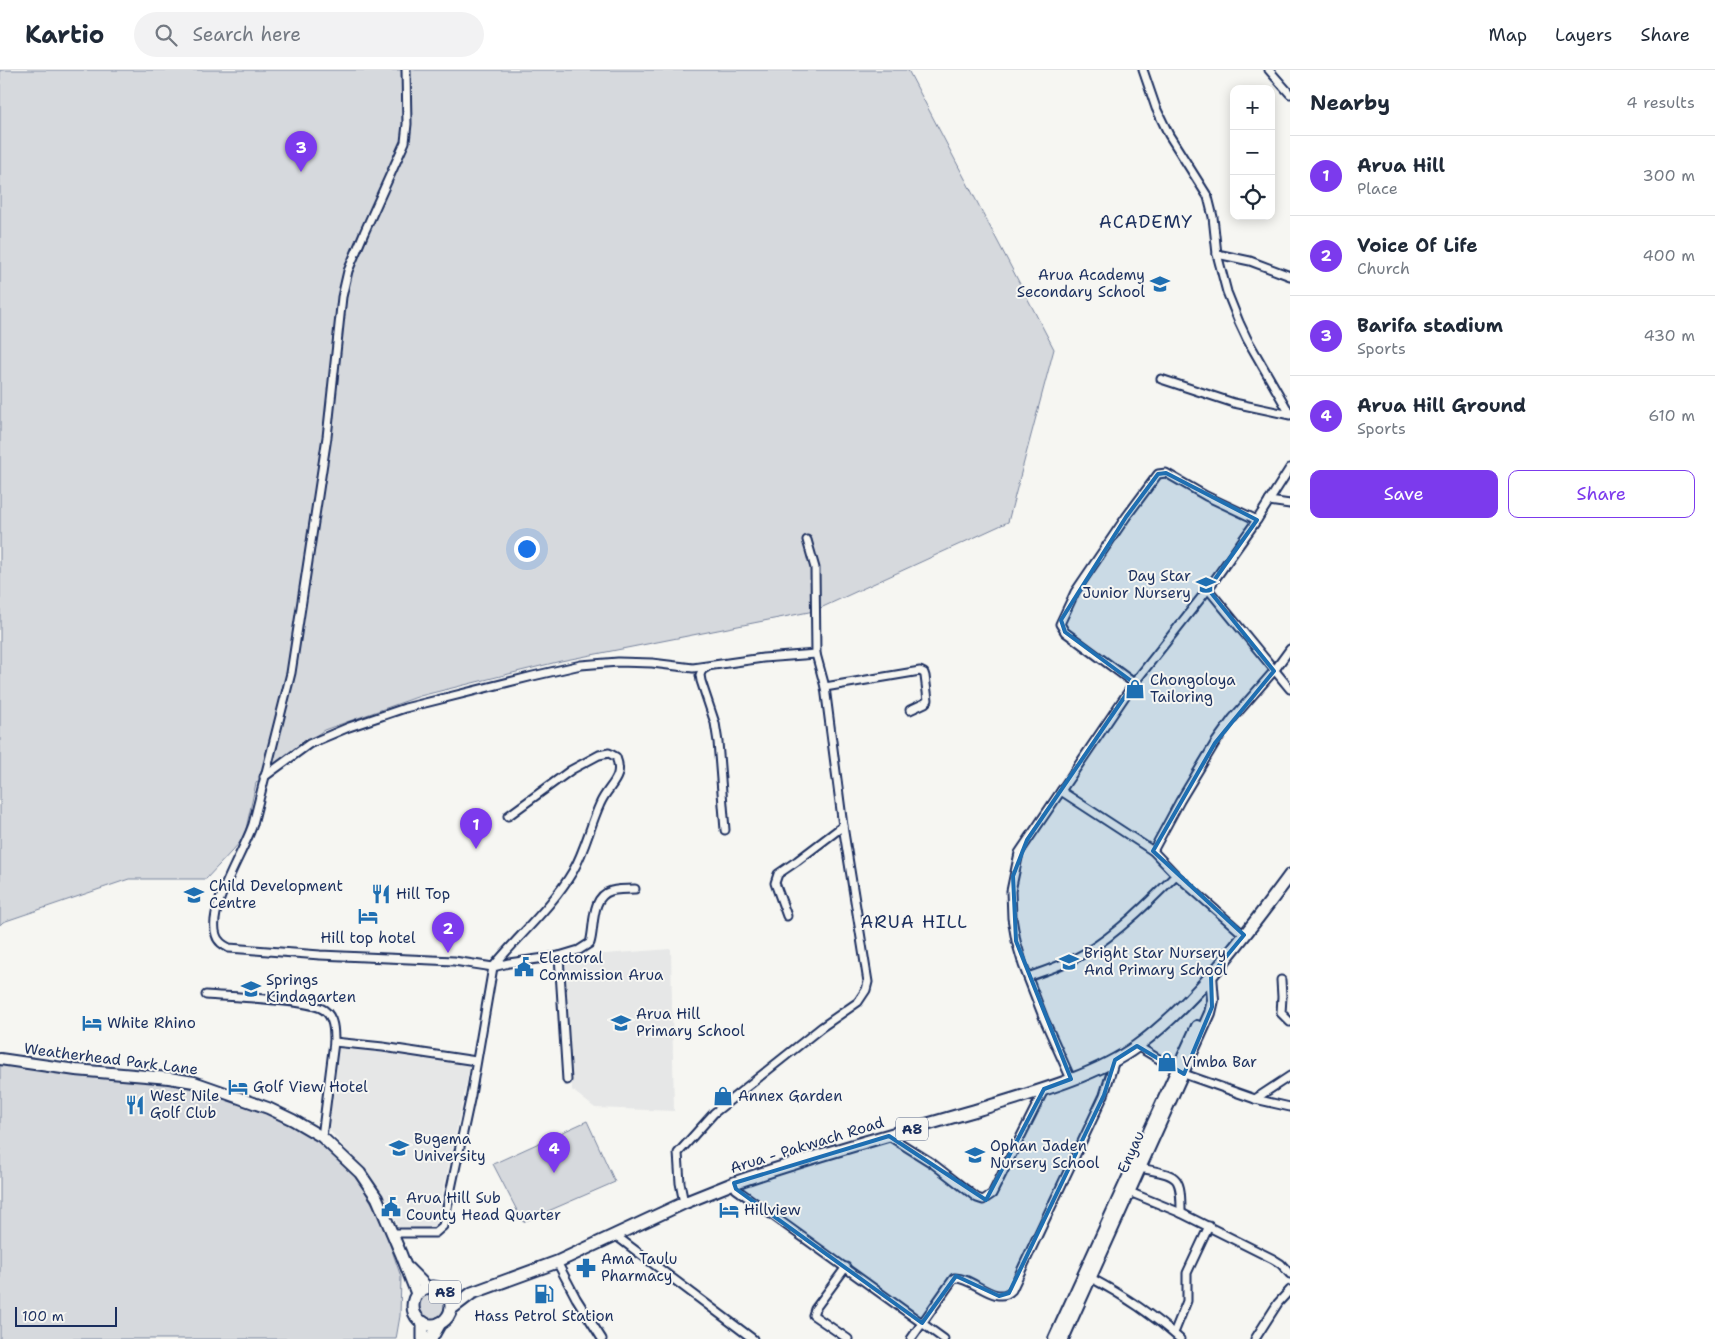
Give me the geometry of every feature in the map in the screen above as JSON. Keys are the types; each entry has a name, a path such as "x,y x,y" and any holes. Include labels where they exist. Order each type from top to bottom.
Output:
{"main road":[{"name":"Arua - Pakwach Road","path":"451,1309 472,1293 557,1262 684,1203 734,1183 1044,1089 1115,1060 1137,1046 1164,1023 1208,979 1290,875"},
{"name":"A8","path":"431,1339 451,1309 450,1299 444,1291 436,1287 427,1288 417,1295 414,1308 416,1316 423,1322 431,1324 440,1323"},
{"name":"Arua - Pakwach Road","path":"444,1291 472,1293"},
{"path":"423,1322 423,1339"}],"street":[{"path":"406,70 407,124 405,142 348,272 342,297 327,437 302,612 291,673 248,840 221,898 214,923 216,936 220,942 229,948 320,955 454,961 493,968 509,963 559,956 579,950 590,944 596,906 611,891 634,889"},
{"path":"1143,70 1156,108 1169,135 1208,197 1213,217 1217,254 1227,292 1246,339 1290,414"},
{"path":"1268,70 1290,94"},
{"path":"1217,254 1250,261 1290,276"},
{"path":"1162,379 1234,403 1290,414"},
{"path":"1071,1079 1044,1019 1016,941 1012,918 1011,891 1019,853 1134,683 1208,589 1257,520 1290,468"},
{"path":"1134,683 1065,632 1060,624 1070,602 1089,570 1158,474 1166,473 1206,496 1257,520"},
{"path":"1269,501 1290,504"},
{"path":"684,1203 680,1183 678,1153 714,1113 822,1027 858,1002 866,990 868,982 843,826 825,687 816,654 816,568 806,540"},
{"path":"1208,589 1290,689"},
{"path":"1153,851 1215,743 1233,718 1274,671 1290,649"},
{"path":"264,777 309,744 324,736 405,708 581,665 618,662 652,663 693,668 763,658 816,654"},
{"path":"707,667 702,670 700,675 717,732 725,830"},
{"path":"825,687 920,671 925,676 928,700 910,710"},
{"path":"393,1233 435,1233 443,1226 471,1095 493,968 561,890 573,872 584,850 600,803 619,775 619,765 616,757 609,753 599,754 571,770 508,816"},
{"path":"1061,791 1153,851 1176,875 1244,935"},
{"path":"787,916 775,883 778,874 843,826"},
{"path":"1028,978 1085,953 1133,915 1176,875"},
{"path":"559,956 567,1080"},
{"name":"Enyau","path":"1063,1339 1092,1278 1126,1191 1140,1168 1180,1072 1204,1012 1208,979"},
{"path":"1281,980 1281,1013 1290,1022"},
{"path":"206,995 316,1006 325,1011 331,1020 334,1030 334,1042 322,1137"},
{"path":"334,1042 476,1060"},
{"path":"1137,1046 1180,1072 1255,1099 1290,1107"},
{"name":"Weatherhead Park Lane","path":"0,1059 76,1070 194,1082 268,1108 293,1120 322,1137 360,1173 377,1198 417,1295"},
{"path":"911,1339 954,1278 958,1277 999,1296 1012,1290 1104,1095 1115,1060"},
{"name":"Enyau","path":"1054,1339 1126,1191 1180,1072"},
{"path":"1255,1099 1290,1076"},
{"path":"889,1136 932,1163 977,1198 984,1200 992,1194 1044,1089"},
{"path":"1140,1168 1165,1173 1176,1179 1181,1189 1181,1213"},
{"path":"734,1183 736,1189 944,1339"},
{"path":"1126,1191 1209,1226 1273,1259 1281,1264 1290,1274"},
{"path":"1174,1334 1187,1301 1187,1273 1209,1226"},
{"path":"615,1235 753,1339"},
{"path":"557,1262 576,1298 602,1339"},
{"name":"Weatherhead Park Lane","path":"406,1266 427,1288"},
{"path":"846,1267 815,1309 813,1315 848,1339"},
{"path":"1092,1278 1121,1294 1180,1339"},
{"path":"1255,1339 1278,1304 1290,1290"}],"highlighted area":[{"path":"1166,473 1257,520 1208,589 1274,671 1215,743 1153,851 1244,935 1211,975 1212,1007 1184,1074 1137,1046 1115,1060 1104,1095 1009,1293 999,1296 956,1276 922,1323 736,1189 734,1183 889,1136 986,1200 1044,1089 1071,1079 1016,941 1013,876 1027,840 1134,683 1065,632 1061,620 1126,517 1158,474"}],"shaded area":[{"path":"0,70 908,70 1054,349 1008,522 814,611 561,661 420,696 324,730 273,765 256,783 244,838 206,879 129,879 3,922 0,925"},
{"name":"Arua Hill Primary School","path":"671,949 674,1111 595,1108 572,1090 565,957"},
{"name":"Bugema University","path":"336,1044 471,1063 435,1229 399,1227 381,1192 329,1130"},
{"path":"0,1062 175,1079 269,1111 315,1136 354,1172 382,1221 401,1277 400,1316 396,1339 0,1339"},
{"path":"587,1121 615,1182 523,1222 493,1164"},
{"path":"433,1290 439,1291 447,1299 447,1311 439,1319 433,1320 427,1319 419,1311 418,1305 419,1299 427,1291"}],"place":[{"name":"Barifa stadium","path":"301,172"},
{"name":"Arua Academy Secondary School","path":"1160,284"},
{"name":"Day Star Junior Nursery","path":"1206,585"},
{"name":"Chongoloya Tailoring","path":"1135,689"},
{"name":"Arua Hill","path":"476,849"},
{"name":"Hill Top","path":"381,894"},
{"name":"Child Development Centre","path":"194,895"},
{"name":"Hill top hotel","path":"368,916"},
{"name":"Voice Of Life","path":"448,953"},
{"name":"Bright Star Nursery And Primary School","path":"1069,962"},
{"name":"Electoral Commission Arua","path":"524,967"},
{"name":"Springs Kindagarten","path":"251,989"},
{"name":"White Rhino","path":"92,1023"},
{"name":"Arua Hill Primary School","path":"621,1023"},
{"name":"Vimba Bar","path":"1167,1062"},
{"name":"Golf View Hotel","path":"238,1087"},
{"name":"Annex Garden","path":"723,1096"},
{"name":"West Nile Golf Club","path":"135,1105"},
{"name":"Bugema University","path":"399,1148"},
{"name":"Ophan Jaden Nursery School","path":"975,1155"},
{"name":"Arua Hill Ground","path":"554,1173"},
{"name":"Arua Hill Sub County Head Quarter","path":"391,1207"},
{"name":"Hillview","path":"729,1210"},
{"name":"Ama Taulu Pharmacy","path":"586,1268"},
{"name":"Hass Petrol Station","path":"544,1294"}],"district":[{"name":"ACADEMY","path":"1146,222"},
{"name":"ARUA HILL","path":"914,922"}]}
